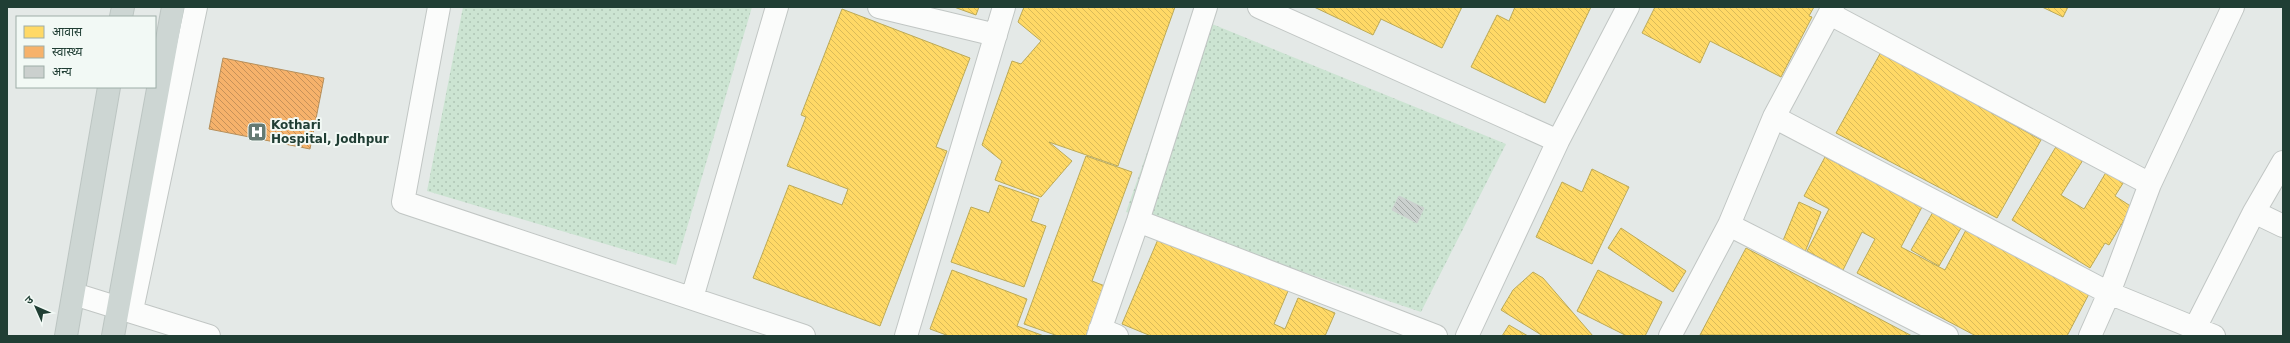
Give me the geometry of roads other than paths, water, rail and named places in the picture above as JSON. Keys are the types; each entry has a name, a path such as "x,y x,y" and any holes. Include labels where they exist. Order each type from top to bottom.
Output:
{"main road":[{"path":"113,336 125,308 173,7"},
{"path":"66,336 109,88"}],"street":[{"path":"125,308 196,7"},
{"path":"439,7 403,202 804,336"},
{"path":"692,298 777,7"},
{"path":"879,7 996,35"},
{"path":"906,336 1004,7"},
{"path":"1105,334 1138,221 1206,7"},
{"path":"1259,7 1558,141"},
{"path":"1467,336 1558,141 1628,7"},
{"path":"2090,336 2110,293 2150,184 2233,7"},
{"path":"1677,334 1729,225 1774,118 1832,11 2150,184"},
{"path":"1774,118 2110,293 2200,333 2254,212 2283,162"},
{"path":"2254,212 2283,226"},
{"path":"1138,221 1436,336"},
{"path":"1729,225 1947,336"},
{"path":"74,294 125,308 209,336"}],"place":[{"name":"Kothari Hospital, Jodhpur","path":"257,132"}]}
